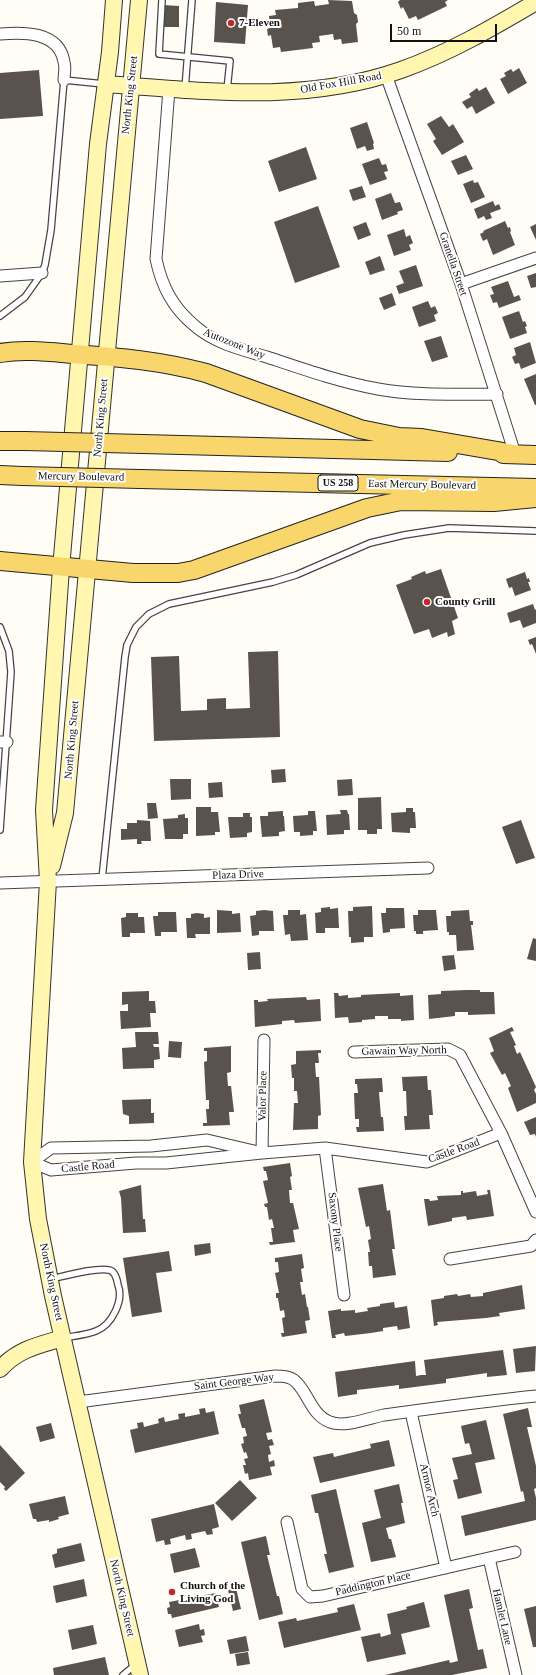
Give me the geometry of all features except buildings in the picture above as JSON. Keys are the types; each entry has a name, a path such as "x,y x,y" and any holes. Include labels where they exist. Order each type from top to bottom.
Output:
{"main road":[{"name":"North King Street","path":"114,0 106,84 98,144 61,568 44,810 48,881 32,1162 38,1219 50,1279 138,1669"},
{"name":"North King Street","path":"48,881 65,813 139,0"},
{"name":"Old Fox Hill Road","path":"106,84 227,93 274,93 319,89 386,75 421,63 452,49 536,2"},
{"path":"0,353 36,351 79,354 180,366 360,429 399,437 422,438 515,454"},
{"path":"0,441 536,455"},
{"name":"Mercury Boulevard","path":"0,475 140,478"},
{"name":"East Mercury Boulevard","path":"140,478 536,488"},
{"path":"0,561 88,570 158,574 178,573 194,570 367,508 401,501 494,502 536,498"},
{"path":"0,1369 16,1354 27,1348 63,1338"}],"street":[{"path":"0,34 34,34 44,37 53,43 63,57 65,63 64,80"},
{"name":"Granella Street","path":"386,75 460,284 497,394 515,454"},
{"name":"Autozone Way","path":"169,89 156,259 160,279 168,295 178,311 195,327 212,337 248,351 350,383 397,391 447,394 497,394"},
{"path":"460,284 536,258"},
{"path":"0,276 42,273"},
{"name":"Plaza Drive","path":"0,883 428,868"},
{"name":"Valor Place","path":"262,1153 264,1040"},
{"name":"Gawain Way North","path":"354,1052 448,1049 460,1055 501,1133 536,1212"},
{"name":"Castle Road","path":"32,1162 51,1170 136,1163 166,1163 325,1148 427,1162 501,1133"},
{"name":"Castle Road","path":"32,1162 51,1148 151,1146 207,1140 262,1153"},
{"name":"Saxony Place","path":"325,1148 344,1295"},
{"path":"450,1259 531,1246 536,1240"},
{"name":"Saint George Way","path":"78,1402 275,1376 286,1377 295,1381 319,1415 330,1422 344,1424 372,1417 536,1396"},
{"name":"Armor Arch","path":"411,1412 446,1568"},
{"name":"Paddington Place","path":"287,1522 302,1590 310,1597 323,1596 515,1552"},
{"name":"Hamlet Lane","path":"489,1558 516,1675"}],"lane":[{"path":"162,0 159,54 230,61 227,93"},
{"path":"186,90 192,0"},
{"path":"0,316 25,297 42,273 47,255 51,230 64,80 106,84"},
{"path":"102,880 125,657 131,635 136,627 149,614 164,606 186,599 251,588 281,580 355,549 404,535 449,528 536,531"},
{"path":"0,627 9,651 11,672 3,742 0,830"},
{"path":"50,1279 107,1269 112,1271 115,1276 121,1293 115,1312 99,1330 89,1334 63,1338"},
{"path":"123,1675 138,1669"}],"place":[{"name":"7-Eleven","path":"231,23"},
{"name":"County Grill","path":"427,602"},
{"name":"Church of the Living God","path":"172,1592"}]}
